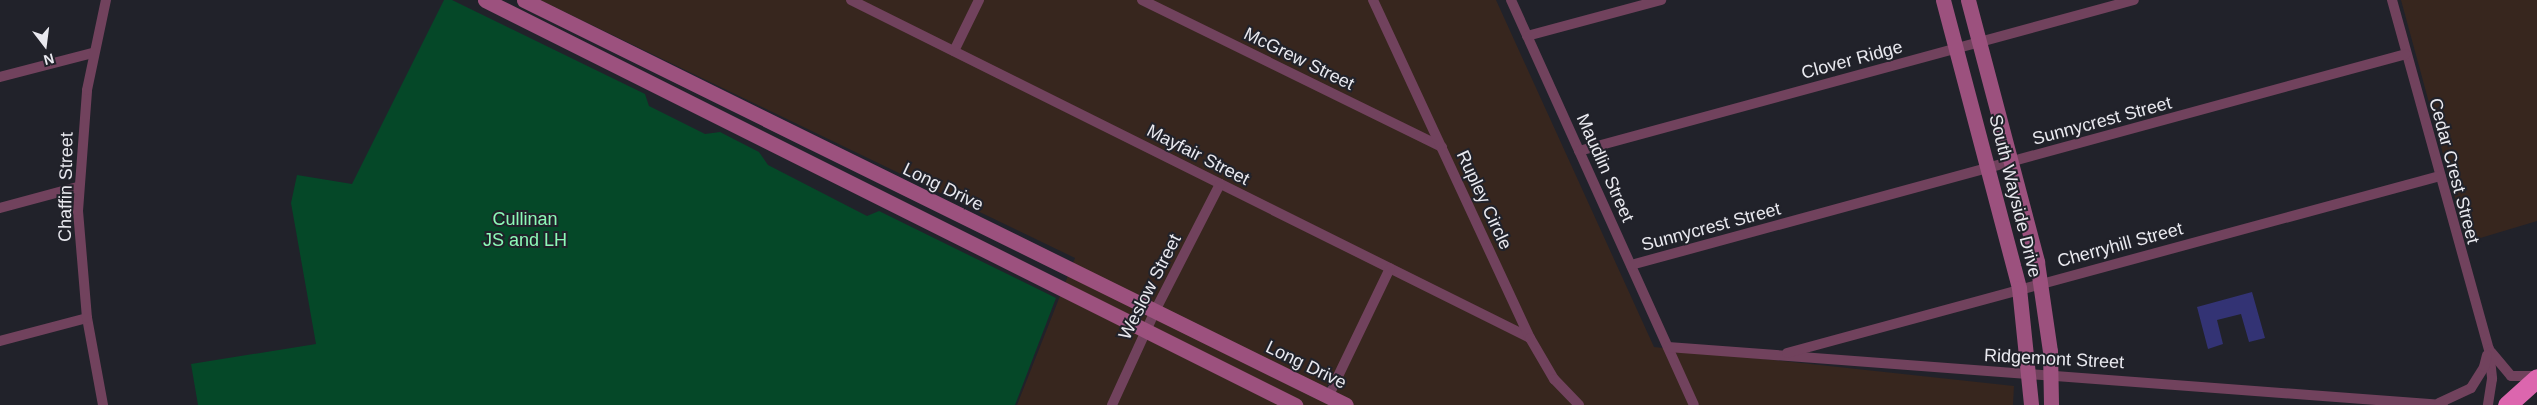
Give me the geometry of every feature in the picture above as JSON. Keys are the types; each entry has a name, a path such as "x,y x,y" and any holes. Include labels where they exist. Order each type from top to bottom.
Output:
{"highway":[{"path":"2507,405 2537,377"}],"main road":[{"path":"485,0 642,81 1296,405"},
{"name":"Long Drive","path":"524,0 856,166 1155,311 1248,358 1326,401 1346,405"},
{"name":"South Wayside Drive","path":"1943,0 1990,168 2019,288 2031,405"},
{"name":"South Wayside Drive","path":"1968,0 2012,162 2040,283 2050,375 2051,405"},
{"path":"547,32 555,16"},
{"path":"642,81 650,63"},
{"path":"748,133 758,117"},
{"path":"848,182 856,166"},
{"path":"958,236 967,220"},
{"path":"1058,286 1066,268"},
{"path":"1238,376 1248,358"}],"street":[{"name":"Chaffin Street","path":"103,405 87,318 78,187 92,53 106,0"},
{"name":"Mayfair Street","path":"852,0 1530,338"},
{"path":"954,51 979,0"},
{"name":"McGrew Street","path":"1142,0 1442,147"},
{"name":"Rupley Circle","path":"1372,0 1530,338 1554,379 1579,405"},
{"name":"Maudlin Street","path":"1511,0 1694,405"},
{"path":"1527,36 1661,0"},
{"name":"Clover Ridge","path":"1580,151 2134,0"},
{"name":"Cedar Crest Street","path":"2392,0 2489,349 2492,380 2488,405"},
{"path":"0,77 92,53"},
{"name":"Sunnycrest Street","path":"1631,265 2406,54"},
{"name":"Cherryhill Street","path":"1779,355 2019,288 2440,176"},
{"name":"Weslow Street","path":"1112,405 1155,311 1220,184"},
{"path":"0,208 78,187"},
{"path":"1326,401 1390,268"},
{"path":"0,341 87,318"},
{"name":"Ridgemont Street","path":"1668,347 2029,376 2050,375 2441,404 2470,388 2484,368 2489,349"},
{"name":"Cedar Crest Street","path":"2489,349 2510,376 2537,377"}],"shaded area":[{"path":"540,0 1496,0 1654,347 2014,386 2013,405 1017,405 1075,258"},
{"path":"2401,0 2537,0 2537,221 2467,242"}],"green space":[{"name":"Cullinan JS and LH","path":"444,0 452,0 645,94 649,106 705,134 720,132 759,152 768,165 867,216 879,211 1056,298 1015,405 198,405 191,364 316,344 291,203 297,175 352,184"}],"building":[{"path":"2252,292 2265,338 2249,342 2241,314 2217,320 2223,344 2208,349 2197,307"}]}
